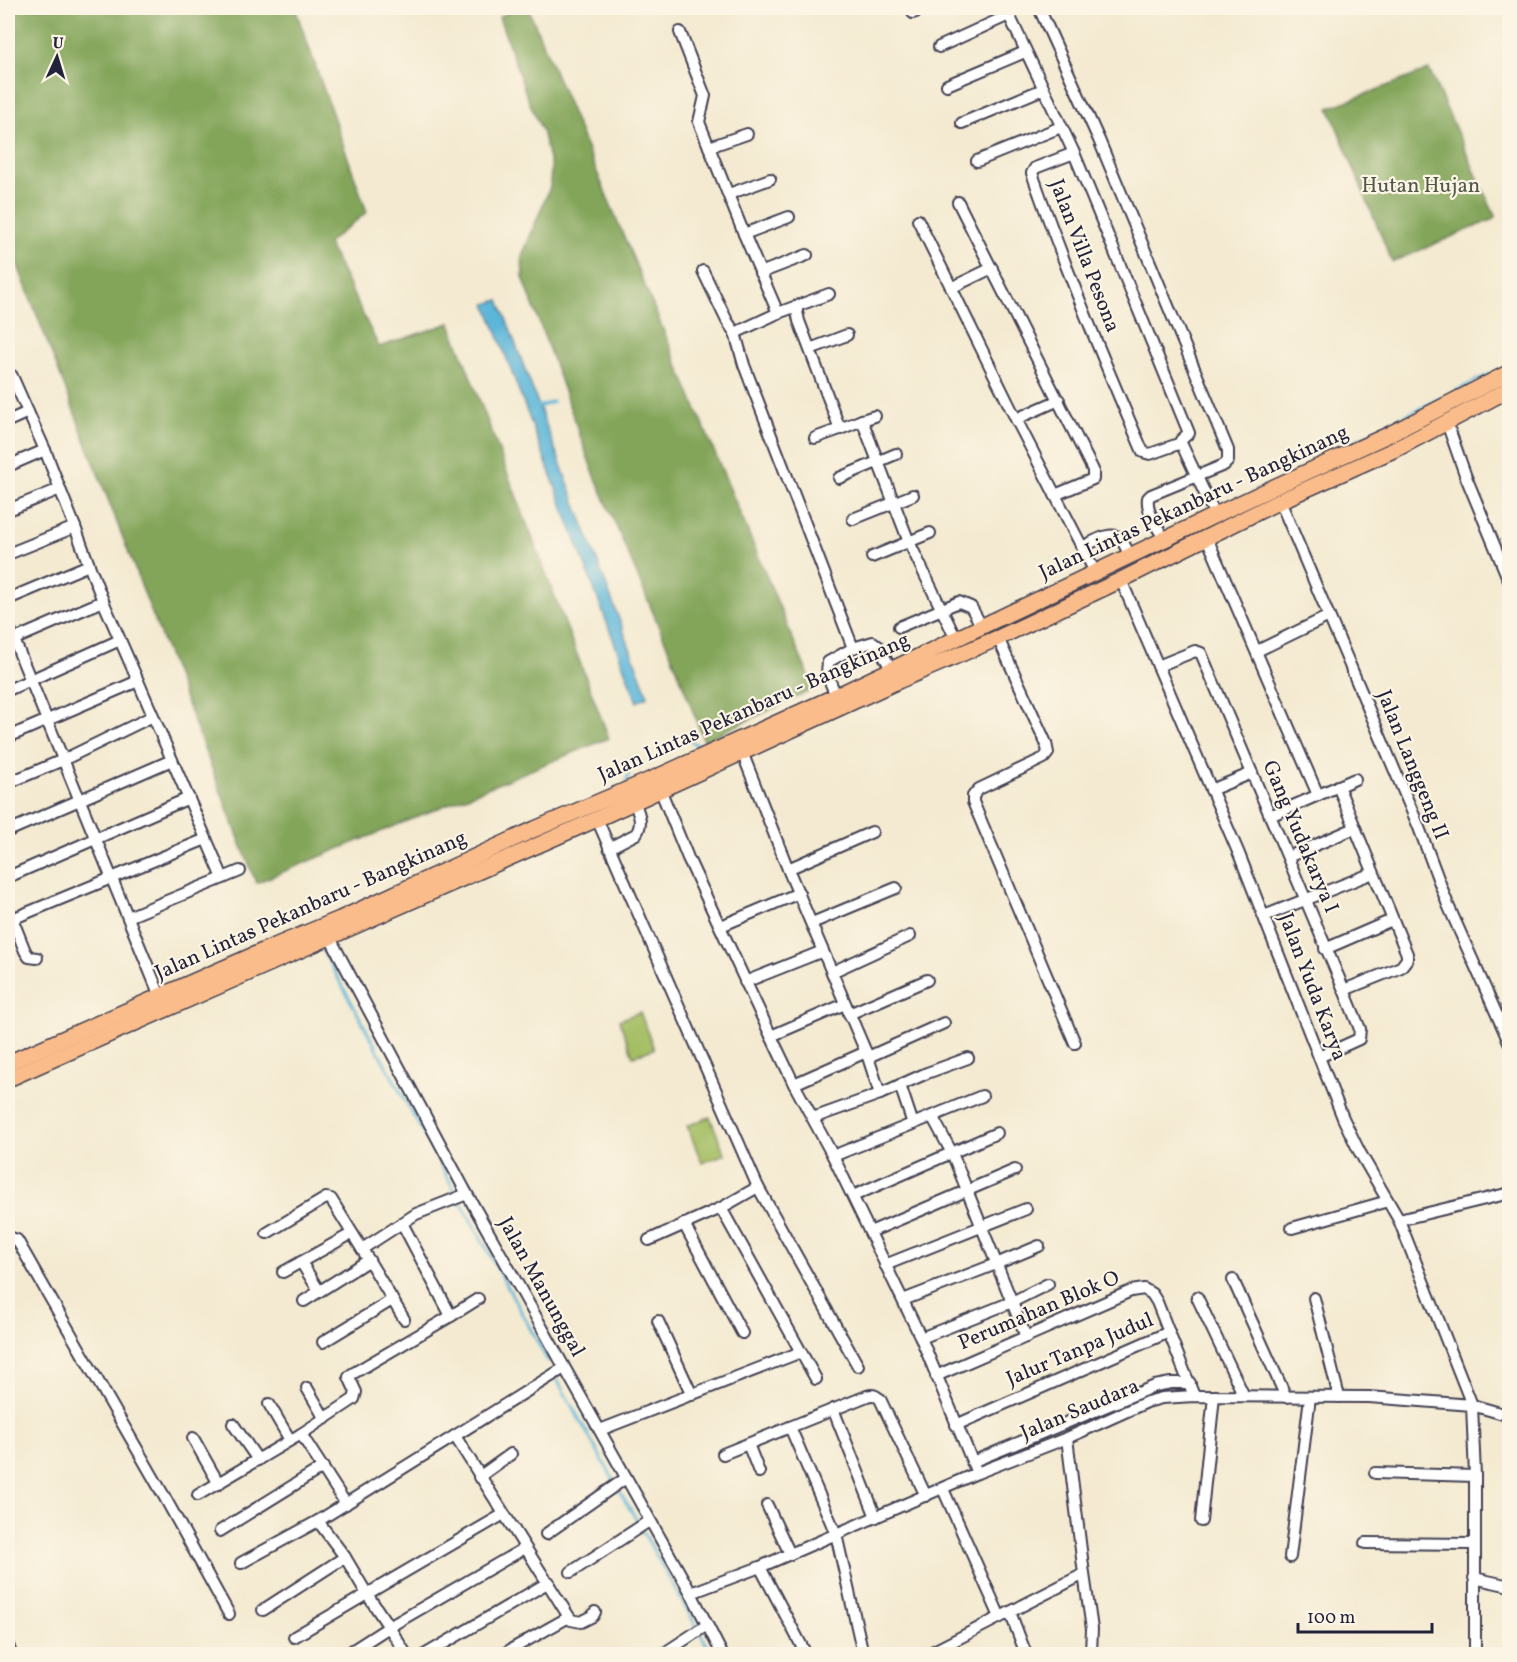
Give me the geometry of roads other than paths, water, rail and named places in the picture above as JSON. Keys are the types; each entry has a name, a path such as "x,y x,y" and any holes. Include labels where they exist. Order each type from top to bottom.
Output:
{"highway":[{"name":"Jalan Lintas Pekanbaru - Bangkinang","path":"461,872 535,829 657,777 892,670 1390,434 1509,372"},
{"name":"Jalan Lintas Pekanbaru - Bangkinang","path":"8,1079 438,881 597,819 998,638 1280,501 1398,448 1509,389"},
{"path":"1390,434 1398,448"},
{"name":"Jalan Lintas Pekanbaru - Bangkinang","path":"8,1063 160,996 331,929"}],"street":[{"path":"913,13 926,8"},
{"path":"1039,8 1099,140 1228,450 1228,461 1151,495 1147,501 1148,506 1165,539"},
{"path":"939,47 1007,11 1074,153"},
{"path":"680,32 704,89 705,102 699,122 778,313"},
{"path":"947,85 1025,52"},
{"path":"962,123 1043,89"},
{"path":"977,161 1061,127"},
{"path":"709,147 747,134"},
{"name":"Jalan Villa Pesona","path":"1074,153 1189,433 1181,440 1181,443 1150,454 1143,452 1090,328 1055,240 1032,171 1074,153"},
{"path":"729,194 770,179"},
{"path":"958,202 1059,400 1094,475 1093,479 1055,495"},
{"path":"744,234 789,217"},
{"path":"918,220 1016,419 1095,572"},
{"path":"760,273 807,255"},
{"path":"951,288 992,268"},
{"path":"703,271 735,333 744,365 853,648"},
{"path":"735,333 778,313 829,294"},
{"path":"795,307 840,429"},
{"path":"810,350 847,335"},
{"path":"8,376 12,376 45,450 103,601 223,878"},
{"path":"1016,419 1059,400"},
{"path":"8,421 28,412"},
{"path":"815,438 875,416"},
{"path":"862,420 909,542 956,639"},
{"path":"1447,423 1509,583"},
{"name":"Jalan Villa Pesona","path":"1181,443 1215,515"},
{"path":"8,466 45,450"},
{"path":"839,478 896,454"},
{"path":"8,510 60,489"},
{"path":"853,519 913,495"},
{"name":"Jalan Langgeng II","path":"1280,501 1418,825 1448,905 1509,1044"},
{"path":"8,554 75,528"},
{"path":"872,557 930,533"},
{"path":"1082,547 1113,535 1119,538 1130,556"},
{"path":"1207,538 1318,795"},
{"path":"8,599 89,565"},
{"name":"Jalan Yuda Karya","path":"1121,580 1264,916 1342,1118 1399,1220 1472,1405 1475,1476 1475,1654"},
{"path":"10,641 103,601"},
{"path":"899,627 955,603 965,603 971,607 982,627"},
{"path":"1257,651 1329,616"},
{"path":"8,625 10,641 47,720 160,996"},
{"path":"998,638 1046,743 1048,753 1044,758 979,789 973,796 973,802 1075,1043"},
{"path":"8,690 120,640"},
{"path":"836,696 827,674 828,662 853,648 873,642 878,646 892,670"},
{"name":"Gang Yudakarya I","path":"1158,666 1195,651 1201,653 1344,990 1360,1029 1359,1039 1319,1057"},
{"path":"8,737 138,681"},
{"path":"8,783 63,760 153,716"},
{"path":"742,752 788,869 867,1055 880,1094"},
{"path":"8,831 172,760"},
{"path":"1211,790 1252,773"},
{"path":"1270,816 1355,779"},
{"path":"1338,786 1407,954 1407,959 1401,967 1344,990"},
{"path":"660,789 688,858 745,982 794,1084 853,1196 921,1338 974,1468 1155,1386 1190,1383"},
{"path":"8,878 189,798"},
{"path":"609,848 636,834 639,830 640,819 634,801"},
{"path":"597,819 758,1187 858,1366"},
{"path":"1288,857 1355,828"},
{"path":"788,869 872,832"},
{"path":"37,958 29,957 25,951 10,913 111,877 206,839"},
{"path":"128,917 240,872"},
{"path":"1264,916 1373,873"},
{"path":"812,923 896,888"},
{"path":"721,926 799,893"},
{"path":"1325,949 1392,921"},
{"name":"Jalan Manunggal","path":"331,929 467,1194 691,1593 722,1654"},
{"path":"832,972 910,936"},
{"path":"745,982 824,951"},
{"path":"771,1036 927,980"},
{"path":"794,1084 944,1023"},
{"path":"813,1118 880,1094 968,1058"},
{"path":"900,1085 913,1124"},
{"path":"833,1156 981,1095"},
{"path":"932,1116 952,1153 1026,1337"},
{"path":"853,1196 997,1133"},
{"path":"870,1232 1015,1170"},
{"path":"649,1240 721,1208 758,1187"},
{"path":"1399,1220 1509,1193"},
{"path":"362,1249 416,1214 467,1194"},
{"path":"267,1233 326,1197 331,1199 404,1319"},
{"path":"1292,1228 1388,1201"},
{"path":"721,1208 816,1379"},
{"path":"885,1265 1026,1209"},
{"path":"402,1223 452,1316"},
{"path":"684,1224 742,1333"},
{"path":"283,1272 351,1234"},
{"path":"8,1238 16,1240 60,1312 229,1614"},
{"path":"903,1300 1039,1246"},
{"path":"304,1300 369,1260"},
{"path":"301,1262 319,1291"},
{"path":"1233,1280 1286,1396"},
{"path":"921,1338 1012,1302 1048,1284"},
{"name":"Perumahan Blok O","path":"936,1376 1131,1291 1144,1289 1152,1294 1169,1332"},
{"path":"1197,1297 1244,1396"},
{"path":"1314,1298 1339,1397"},
{"path":"198,1495 325,1419 356,1396 349,1377 352,1374 478,1299"},
{"path":"323,1342 392,1300"},
{"path":"658,1321 692,1395"},
{"name":"Jalur Tanpa Judul","path":"956,1425 1169,1332 1194,1396"},
{"path":"600,1430 801,1352"},
{"path":"242,1563 318,1521 564,1368"},
{"path":"307,1388 325,1419"},
{"path":"723,1454 873,1394 880,1399 926,1496"},
{"name":"Jalan Saudara","path":"691,1593 760,1567 943,1489 974,1468 1067,1438 1147,1402 1173,1396 1370,1397 1472,1405 1509,1416"},
{"path":"1201,1521 1214,1396"},
{"path":"1290,1557 1310,1397"},
{"path":"269,1404 290,1440"},
{"path":"833,1409 876,1517"},
{"path":"1096,1411 1102,1423"},
{"path":"233,1424 258,1460"},
{"path":"790,1427 836,1534 863,1654"},
{"path":"301,1434 346,1504"},
{"path":"455,1436 569,1617 575,1622 581,1622 593,1616 595,1612"},
{"path":"193,1438 219,1484"},
{"path":"1067,1438 1092,1629 1091,1652"},
{"path":"748,1444 759,1472"},
{"path":"479,1477 511,1454"},
{"path":"220,1531 323,1467"},
{"path":"1375,1473 1475,1476"},
{"path":"546,1534 626,1479"},
{"path":"943,1489 1026,1654"},
{"path":"767,1505 790,1554"},
{"path":"294,1637 504,1514"},
{"path":"318,1521 345,1557 406,1654"},
{"path":"571,1572 649,1521"},
{"path":"1365,1543 1474,1544"},
{"path":"347,1654 525,1548"},
{"path":"263,1610 345,1557"},
{"path":"760,1567 806,1654"},
{"path":"928,1654 1084,1574"},
{"path":"1474,1578 1509,1586"},
{"path":"426,1654 549,1582"},
{"path":"502,1654 569,1617"},
{"path":"663,1654 707,1626"},
{"path":"8,1645 11,1654"}],"water":[{"path":"499,300 648,696 637,702 486,304"}],"waterway":[{"path":"1454,392 1490,374"},
{"path":"1329,454 1441,398"},
{"path":"535,408 553,402"},
{"path":"685,735 695,744 710,746"},
{"path":"626,784 629,771 624,762 631,758"},
{"path":"320,945 457,1195"},
{"path":"460,1200 548,1361"},
{"path":"556,1378 613,1479"},
{"path":"620,1492 639,1524"},
{"path":"642,1530 712,1654"}],"park label":[{"name":"Hutan Hujan","path":"1421,186"}]}
